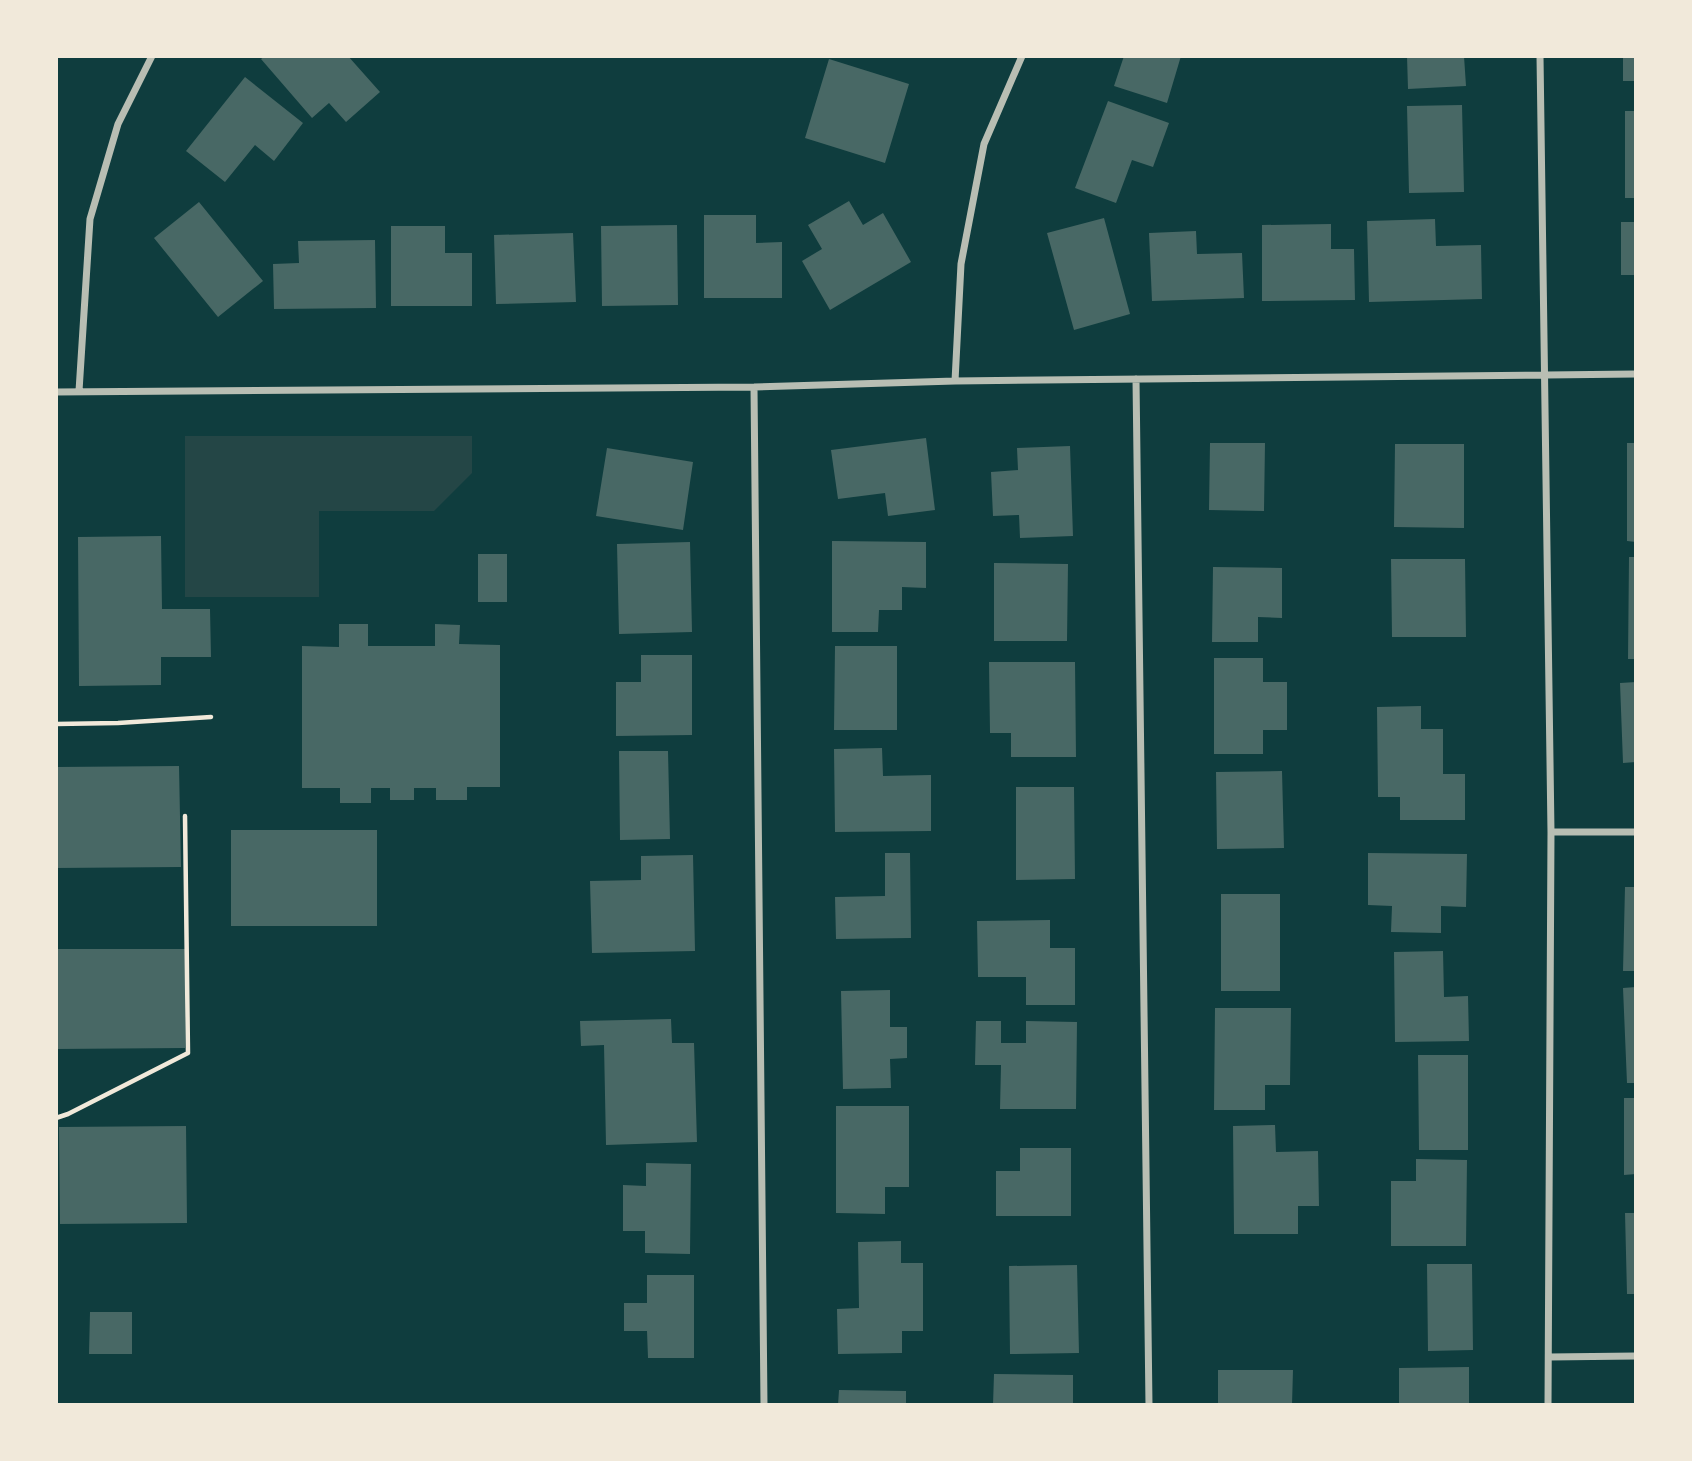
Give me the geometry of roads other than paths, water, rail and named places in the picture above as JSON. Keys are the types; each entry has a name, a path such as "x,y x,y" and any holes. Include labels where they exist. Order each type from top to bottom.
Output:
{"street":[{"path":"79,391 90,219 118,124 152,56"},
{"path":"955,381 961,264 984,144 1022,56"},
{"path":"1540,56 1551,832 1548,1405"},
{"path":"56,392 754,387 955,381 1636,374"},
{"path":"1136,379 1149,1405"},
{"path":"754,387 764,1405"},
{"path":"1551,832 1636,832"},
{"path":"1549,1357 1636,1356"}]}
